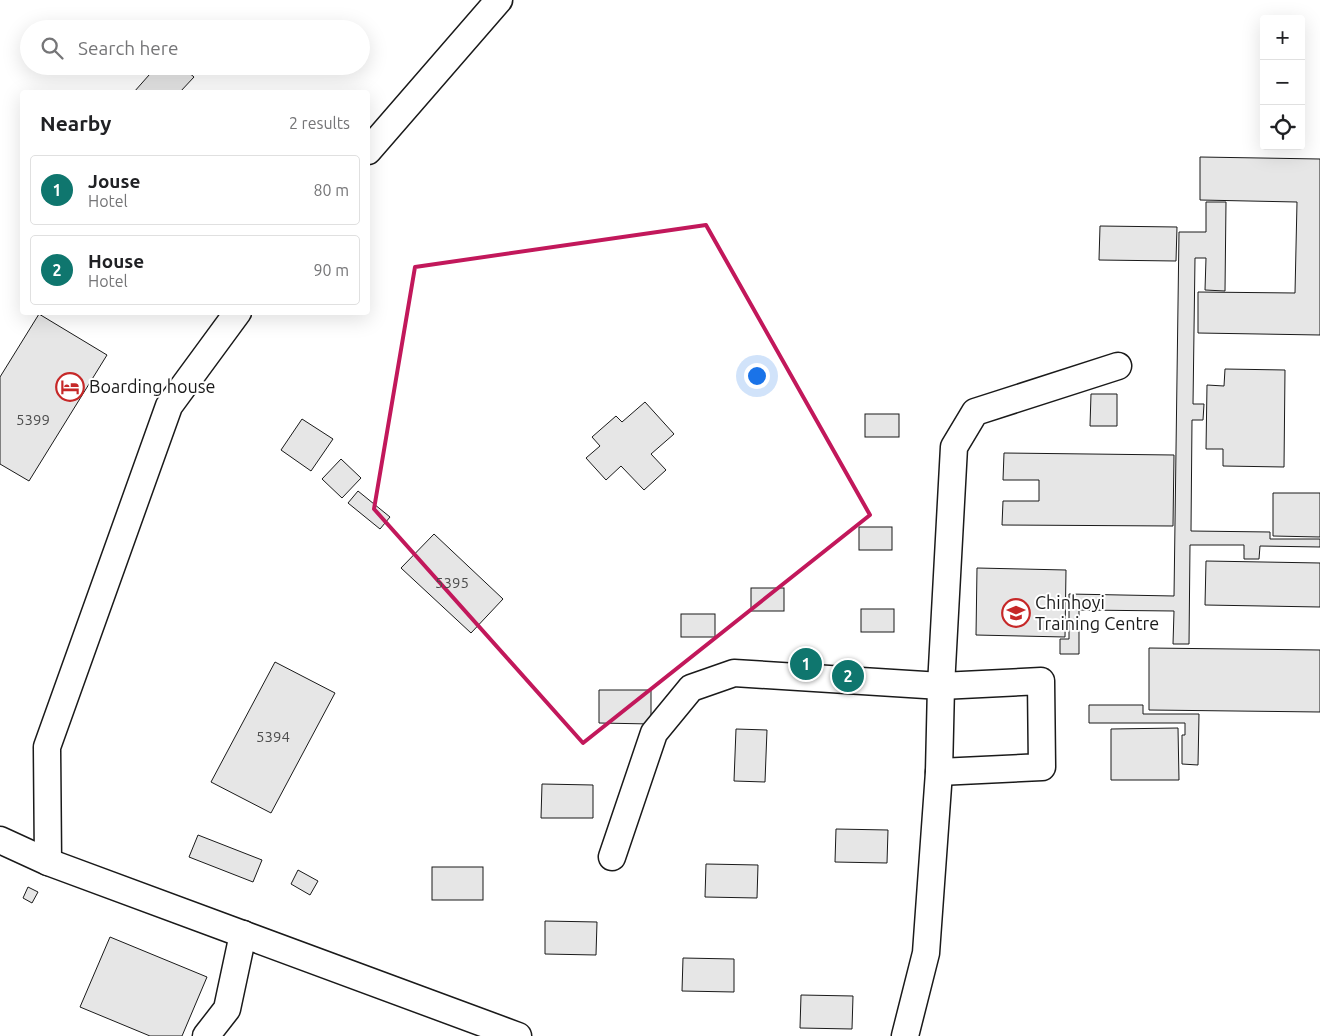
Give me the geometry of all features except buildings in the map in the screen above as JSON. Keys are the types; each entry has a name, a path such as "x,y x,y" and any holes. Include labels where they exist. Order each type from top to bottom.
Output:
{"lane":[{"path":"370,148 499,0"},
{"path":"48,862 47,747 169,406 236,315"},
{"path":"905,1036 926,953 939,772 941,686 954,446 975,412 1118,366"},
{"path":"612,857 654,733 691,688 734,674 941,686 1041,681 1042,767 939,772"},
{"path":"0,840 48,862 518,1036"},
{"path":"206,1036 226,1009 243,934"}],"highlighted area":[{"path":"706,225 870,515 583,743 374,509 415,267"}],"place":[{"name":"Boarding house","path":"70,387"},
{"name":"Chinhoyi Training Centre","path":"1016,613"},
{"name":"Jouse","path":"806,664"},
{"name":"House","path":"848,676"}]}
